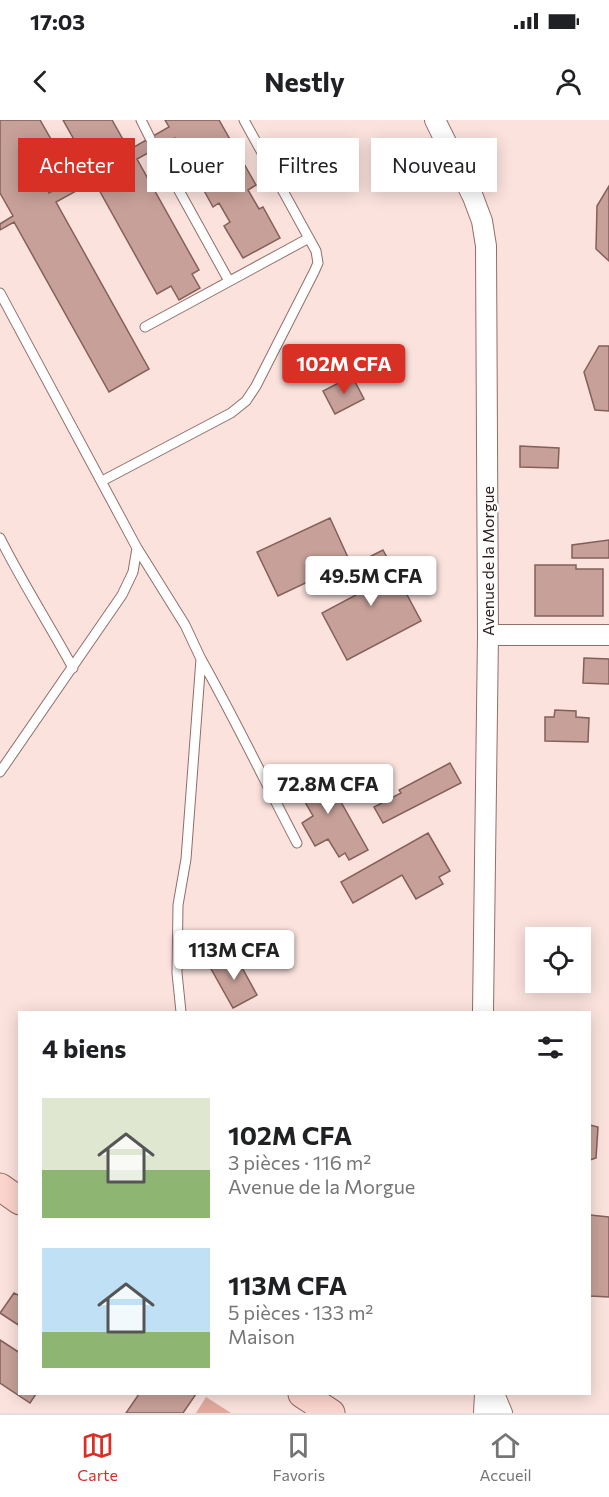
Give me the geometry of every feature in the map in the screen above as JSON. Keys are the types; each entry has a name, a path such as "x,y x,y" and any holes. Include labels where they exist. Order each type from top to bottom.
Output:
{"main road":[{"path":"0,1187 18,1200"},
{"path":"304,1395 331,1413"}],"street":[{"name":"Avenue de la Morgue","path":"440,121 482,221 486,246 488,635 483,1011"},
{"path":"488,635 609,635"},
{"path":"484,1413 485,1395"},
{"path":"494,1395 501,1413"}],"lane":[{"path":"141,120 150,138"},
{"path":"102,481 231,413 246,401 256,386 318,262 316,251 244,120"},
{"path":"180,192 229,281"},
{"path":"145,327 309,238"},
{"path":"0,293 4,309 102,481 137,548 185,625 297,843"},
{"path":"0,537 73,668"},
{"path":"0,772 122,596 133,572 137,548"},
{"path":"181,1011 177,973 178,905 187,848 201,659"}],"shaded area":[{"path":"206,1397 231,1413 196,1413"}],"building":[{"path":"0,120 40,120 50,138 18,138 18,192 74,192 56,202 149,369 109,392 14,222 0,230 0,224 13,216 0,193"},
{"path":"63,120 112,120 122,138 73,138"},
{"path":"165,120 219,120 229,138 150,138 169,127"},
{"path":"147,140 147,153 137,159 147,177 147,192 155,192 199,270 192,274 200,288 179,300 171,286 157,294 100,192 135,192 135,147"},
{"path":"245,166 256,185 248,190 259,209 263,207 280,238 243,258 224,226 230,222 219,203 213,207 205,192 245,192"},
{"path":"609,186 609,261 596,249 597,206"},
{"path":"599,346 609,346 609,411 595,410 584,372"},
{"path":"352,376 364,399 335,414 323,391"},
{"path":"520,446 559,448 558,468 520,467"},
{"path":"330,518 350,562 278,596 257,552"},
{"path":"609,540 609,558 572,558 572,545"},
{"path":"383,550 421,621 347,660 322,613 356,595 343,570"},
{"path":"535,565 576,565 576,569 603,569 603,616 535,616"},
{"path":"584,658 609,659 609,684 583,683"},
{"path":"555,710 576,711 576,717 589,718 588,742 545,741 545,717 554,717"},
{"path":"450,763 461,783 383,823 374,807 401,793 399,790"},
{"path":"320,765 368,850 349,860 345,853 339,857 328,839 315,846 302,823 313,816 293,781"},
{"path":"428,833 450,871 439,877 443,884 416,899 402,875 353,903 341,882"},
{"path":"234,953 257,995 233,1008 210,967"},
{"path":"591,1125 598,1127 596,1158 591,1160"},
{"path":"591,1215 609,1217 609,1297 591,1296"},
{"path":"14,1293 18,1295 18,1325 0,1313"},
{"path":"0,1340 18,1352 18,1395 0,1383"},
{"path":"18,1395 35,1395 30,1403"},
{"path":"138,1395 195,1395 183,1413 126,1413"}]}
